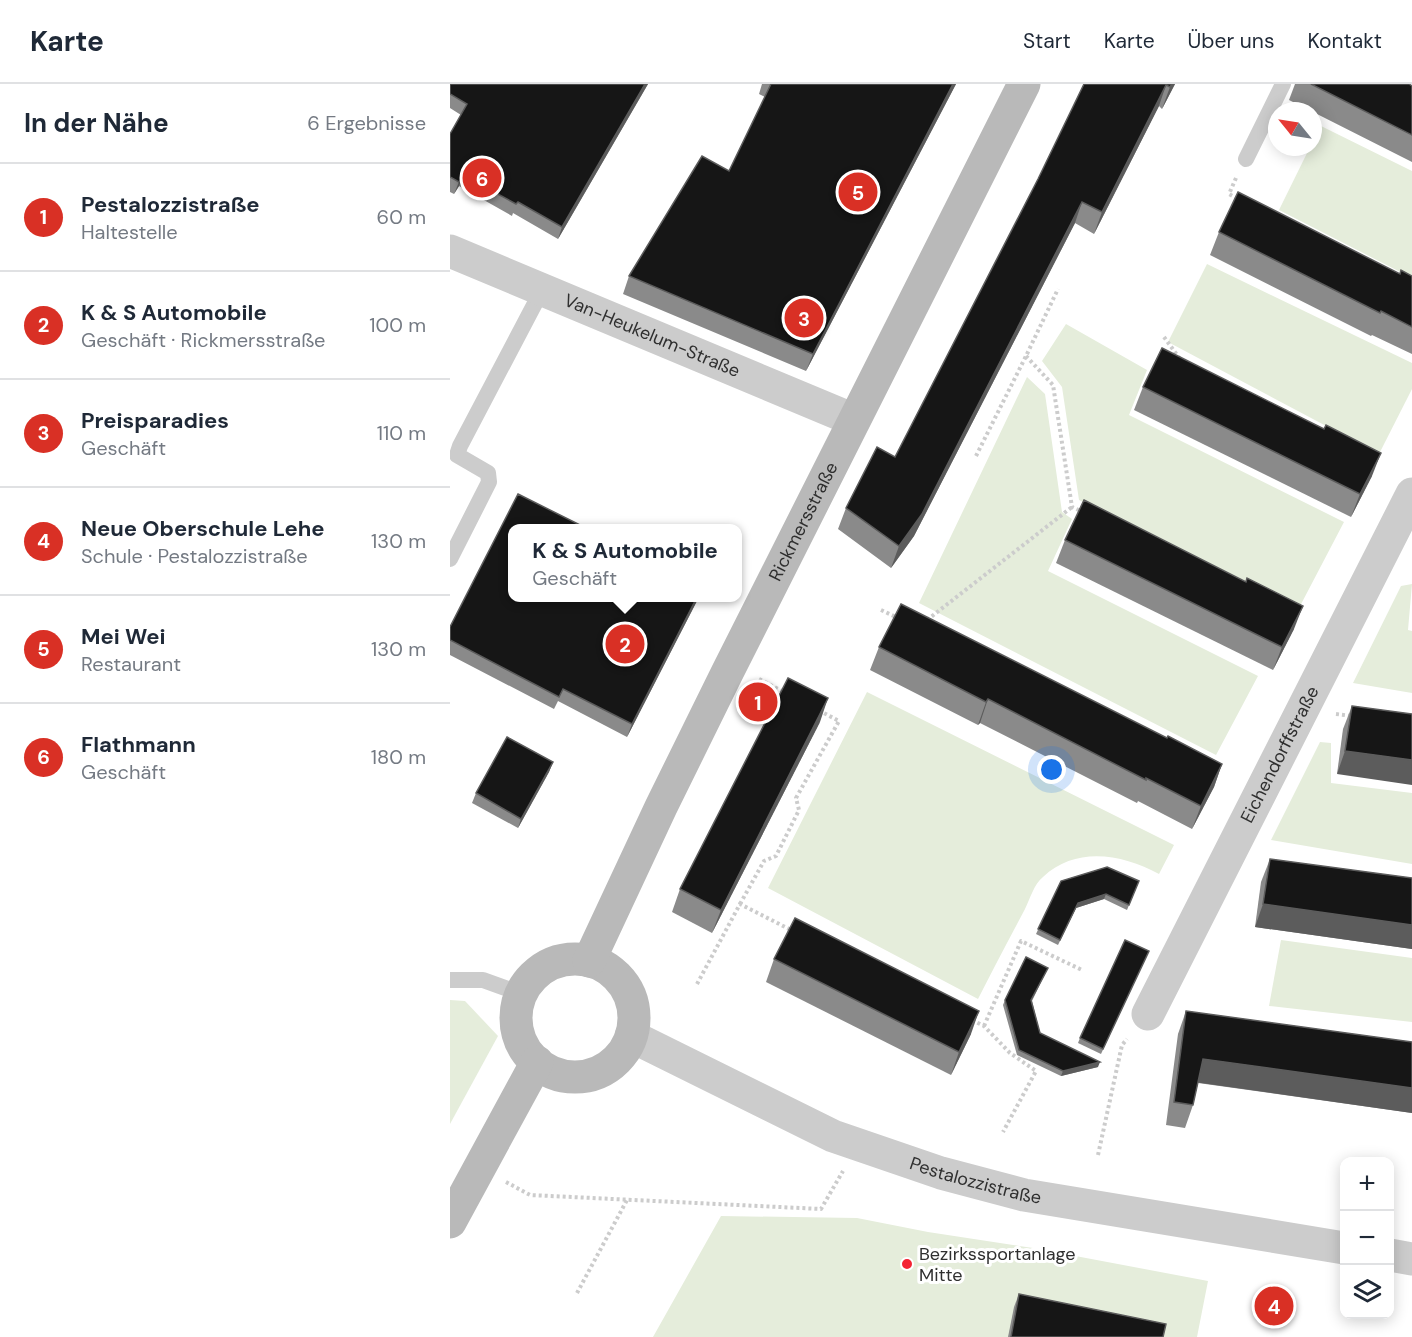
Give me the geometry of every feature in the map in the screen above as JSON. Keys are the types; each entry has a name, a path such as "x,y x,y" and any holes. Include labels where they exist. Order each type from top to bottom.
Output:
{"main road":[{"name":"Rickmersstraße","path":"589,961 661,807 1024,84"},
{"path":"562,961 589,961 609,970 627,991 634,1018 631,1036 616,1060 600,1071 582,1076 562,1075 537,1062 526,1050 519,1035 517,1011 528,982 549,965 562,961"},
{"path":"450,1222 537,1062"}],"street":[{"name":"Van-Heukelum-Straße","path":"450,251 854,420"},
{"name":"Eichendorffstraße","path":"1148,1014 1412,494"},
{"name":"Pestalozzistraße","path":"631,1036 833,1136 941,1173 1024,1195 1340,1247"},
{"path":"1394,1256 1412,1259"}],"lane":[{"path":"1246,159 1283,84"},
{"path":"450,559 489,482 488,473 458,455 460,446 542,290"},
{"path":"450,980 483,980 522,994"}],"path":[{"path":"1239,199 1229,194 1246,159"},
{"path":"976,456 1058,289"},
{"path":"1164,337 1182,361"},
{"path":"1026,356 1053,385 1072,507"},
{"path":"1072,507 1093,518"},
{"path":"926,621 1072,507"},
{"path":"881,610 899,619"},
{"path":"732,664 790,695"},
{"path":"697,984 764,861 776,856 799,810 796,798 839,721 810,706"},
{"path":"1303,709 1357,717"},
{"path":"740,904 804,936"},
{"path":"984,1026 1021,941 1082,970"},
{"path":"1098,1155 1122,1045 1148,1014"},
{"path":"963,1016 984,1026 1010,1053 1036,1071 1004,1132"},
{"path":"479,1168 530,1195 821,1209 858,1145"},
{"path":"577,1293 627,1200"}],"green space":[{"path":"1322,126 1412,171 1412,278 1279,210 1306,156 1322,156"},
{"path":"1207,264 1412,363 1412,389 1379,454 1168,342"},
{"path":"1066,324 1147,370 1129,415 1344,522 1299,608 1079,500 1062,387 1042,361"},
{"path":"1027,377 1045,394 1062,512 1072,519 1048,571 1258,676 1216,755 919,603"},
{"path":"1412,584 1408,630 1412,631 1412,693 1353,683 1401,586"},
{"path":"867,692 1174,845 1159,874 1130,862 1100,856 1084,857 1056,867 1040,880 1035,888 978,999 768,888"},
{"path":"1320,742 1331,743 1331,783 1412,793 1412,864 1271,840"},
{"path":"1281,940 1412,958 1412,1022 1269,1006"},
{"path":"450,1000 465,1001 498,1036 450,1124"},
{"name":"Bezirkssportanlage Mitte","path":"721,1216 857,1218 1208,1281 1197,1337 653,1337"}],"building":[{"path":"450,84 645,84 562,227 463,175 459,182 450,177 450,134 467,104 450,94"},
{"path":"771,84 953,84 813,354 629,276 702,156 729,171"},
{"path":"1084,84 1172,84 1170,87 1166,85 1102,212 1082,202 922,514 899,546 846,508 877,447 895,457 1038,179"},
{"path":"1311,84 1409,84 1412,86 1412,135"},
{"path":"1238,192 1400,274 1401,270 1412,276 1412,327 1219,232"},
{"path":"1162,348 1324,429 1326,425 1381,453 1360,494 1143,387"},
{"path":"518,494 578,524 508,524 508,602 694,602 632,724 563,689 559,697 450,640 450,627"},
{"path":"1084,500 1246,582 1247,578 1303,606 1282,647 1065,540"},
{"path":"901,604 1222,764 1201,806 988,699 986,702 879,647"},
{"path":"788,678 828,698 721,910 680,889"},
{"path":"1352,706 1412,714 1412,760 1345,751"},
{"path":"507,737 553,762 521,819 476,793"},
{"path":"1270,859 1412,878 1412,925 1263,904"},
{"path":"1107,867 1139,881 1129,905 1106,894 1078,903 1060,940 1038,929 1061,881"},
{"path":"795,918 979,1011 959,1052 774,959"},
{"path":"1125,940 1149,951 1103,1049 1080,1038"},
{"path":"1026,957 1048,968 1031,1000 1040,1033 1100,1062 1063,1071 1019,1050 1005,1000"},
{"path":"1186,1011 1412,1042 1412,1088 1203,1059 1193,1105 1174,1102"},
{"path":"1019,1294 1166,1324 1163,1337 1011,1337"}],"place":[{"name":"Flathmann","path":"482,178"},
{"name":"Mei Wei","path":"858,192"},
{"name":"Preisparadies","path":"804,318"},
{"name":"K & S Automobile","path":"625,644"},
{"name":"Pestalozzistraße","path":"758,702"},
{"name":"Bezirkssportanlage Mitte","path":"907,1264"},
{"name":"Neue Oberschule Lehe","path":"1274,1306"}]}
